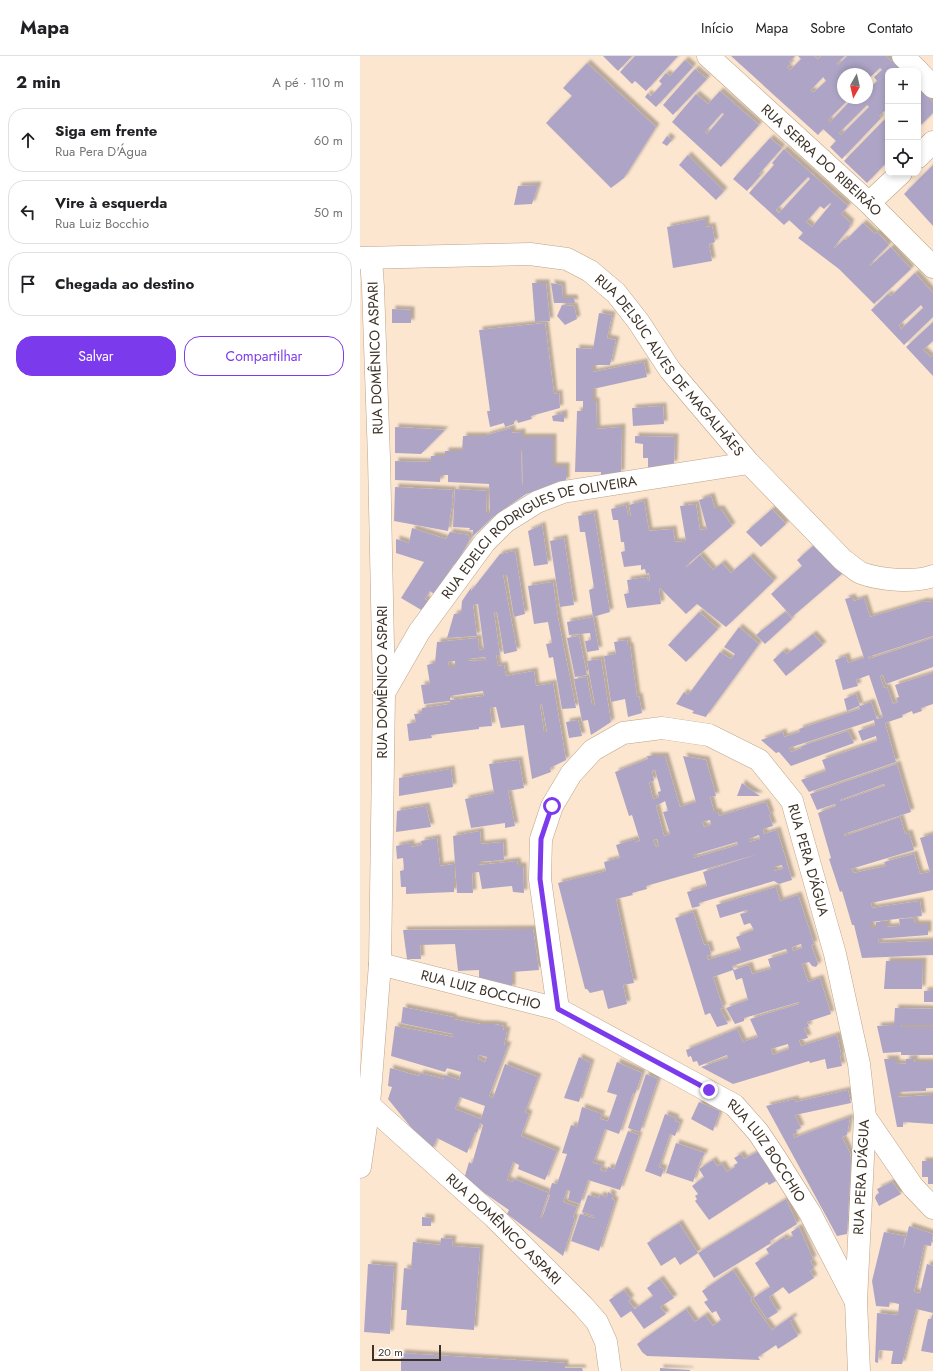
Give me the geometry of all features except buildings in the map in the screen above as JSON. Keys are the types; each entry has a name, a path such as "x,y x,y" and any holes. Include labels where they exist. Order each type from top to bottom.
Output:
{"street":[{"name":"RUA SERRA DO RIBEIRÃO","path":"708,56 869,203 933,267"},
{"path":"903,56 915,68"},
{"path":"921,74 933,87"},
{"path":"921,154 933,142"},
{"path":"869,203 898,176"},
{"name":"RUA DELSUC ALVES DE MAGALHÃES","path":"365,258 530,254 567,259 590,271 616,293 638,321 670,370 749,463 843,560 860,572 886,579 925,579 933,576"},
{"name":"RUA DOMÊNICO ASPARI","path":"360,1167 369,1105 377,1024 380,964 384,693 379,458 373,286 365,258"},
{"name":"RUA EDELCI RODRIGUES DE OLIVEIRA","path":"384,693 419,632 485,542 505,522 537,502 563,492 749,463"},
{"name":"RUA PERA D'ÁGUA","path":"558,1009 540,879 541,839 552,806 571,774 593,750 623,733 662,728 709,735 759,760 792,801 835,954 859,1064 865,1117 856,1301 859,1371"},
{"name":"RUA LUIZ BOCCHIO","path":"380,964 558,1009 734,1105 758,1132 810,1213 856,1301"},
{"name":"RUA DOMÊNICO ASPARI","path":"369,1105 494,1217 583,1306 597,1322 606,1342 610,1371"},
{"path":"865,1117 913,1187 933,1208"},
{"path":"859,1371 877,1371"}],"route":[{"path":"552,806 541,839 540,879 549,956 558,1009 709,1090"}]}
